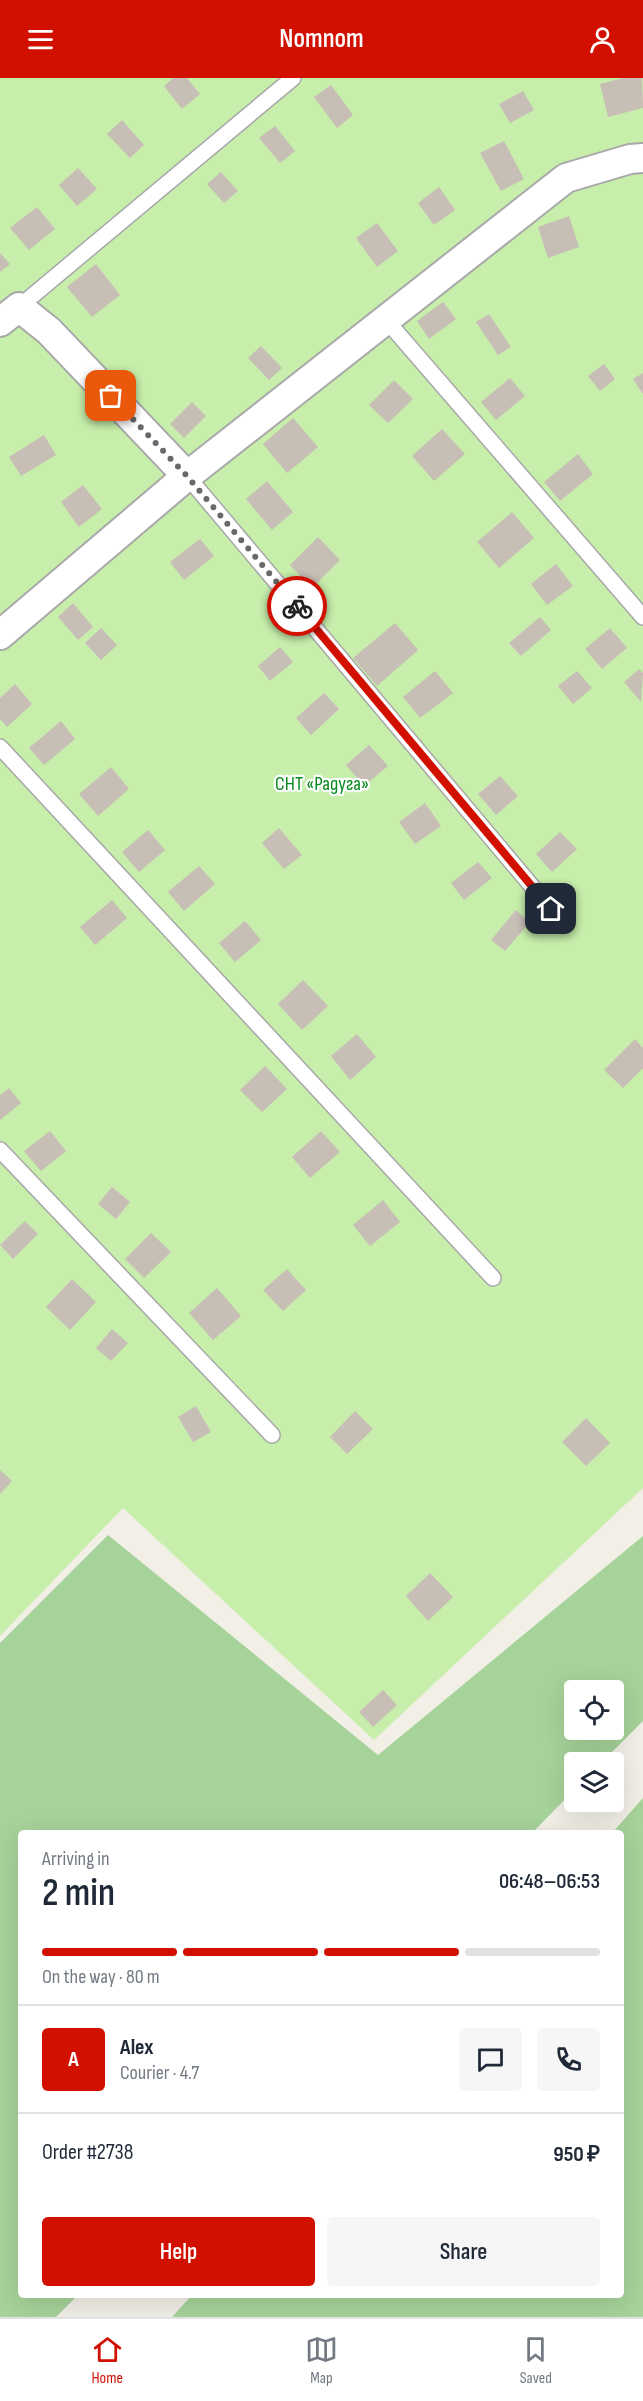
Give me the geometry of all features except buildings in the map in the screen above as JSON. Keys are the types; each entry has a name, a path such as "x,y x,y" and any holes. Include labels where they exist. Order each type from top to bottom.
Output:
{"street":[{"path":"0,635 187,476 566,178 630,159 643,158"},
{"path":"9,315 49,331 187,476"}],"lane":[{"path":"9,315 293,78"},
{"path":"387,321 643,617"},
{"path":"187,476 551,909"},
{"path":"0,747 493,1278"},
{"path":"0,1150 272,1435"}],"green space":[{"name":"СНТ «Радуга»","path":"0,78 643,78 643,1488 374,1740 123,1508 0,1636"},
{"path":"108,1535 378,1755 643,1536 643,1721 624,1740 612,1752 564,1752 564,1800 535,1830 18,1830 18,2298 75,2298 56,2317 0,2317 0,1643"},
{"path":"643,1798 643,2317 172,2317 189,2298 624,2298 624,1830 615,1830"}],"way so far":[{"path":"111,396 187,476 297,606"}],"route":[{"path":"297,606 551,909"}]}
